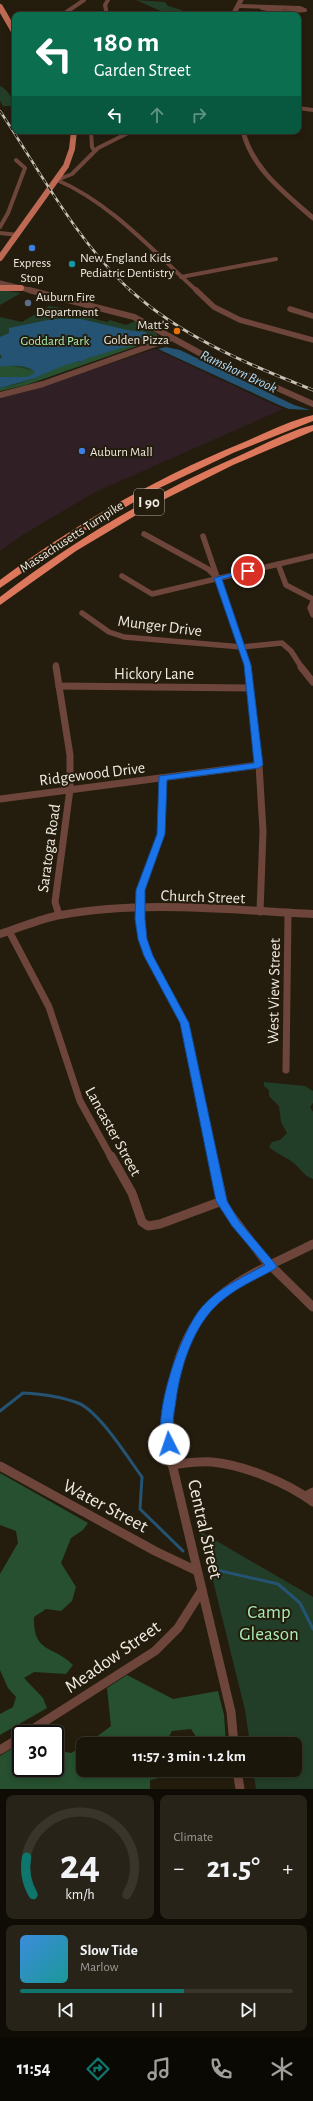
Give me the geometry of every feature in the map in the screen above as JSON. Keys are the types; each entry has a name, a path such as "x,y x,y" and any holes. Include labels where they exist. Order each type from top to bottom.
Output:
{"highway":[{"name":"Massachusetts Turnpike","path":"0,585 67,536 132,498 220,455 310,419"},
{"name":"Massachusetts Turnpike","path":"0,602 71,549 141,506 218,467 313,428"}],"main road":[{"path":"0,7 12,28"},
{"path":"0,258 56,182 70,158 74,134"},
{"path":"0,288 21,288"}],"street":[{"path":"66,12 84,0"},
{"path":"106,12 105,5 108,0"},
{"path":"235,12 241,0"},
{"path":"238,6 299,12 305,11 300,8 262,8"},
{"path":"301,108 313,110"},
{"path":"91,134 92,146 94,150"},
{"path":"56,182 72,174 94,150 126,134"},
{"path":"244,134 246,145 256,162 313,218"},
{"path":"0,225 25,168 16,160"},
{"path":"56,182 69,184 109,212 182,277 206,301 234,317 313,340"},
{"path":"0,233 18,235"},
{"path":"182,277 276,259"},
{"path":"0,283 128,315 148,323 207,357 313,404"},
{"path":"290,309 313,316"},
{"path":"0,395 38,386 172,338"},
{"path":"298,397 313,400"},
{"path":"144,534 208,569 218,578"},
{"path":"203,536 248,665 259,765 263,831 260,912"},
{"path":"122,576 152,594 313,556"},
{"path":"278,564 286,585 313,599"},
{"path":"313,602 310,608 313,615"},
{"name":"Munger Drive","path":"82,613 106,630 124,636 242,647 275,643 285,645 305,675 313,682"},
{"name":"Saratoga Road","path":"56,665 70,755 70,790 55,902 59,916"},
{"name":"Hickory Lane","path":"59,686 250,688"},
{"name":"Ridgewood Drive","path":"0,799 259,765"},
{"path":"162,778 161,834 141,890 140,908 142,934 146,950 185,1023 222,1201 235,1223 272,1266 313,1307"},
{"name":"Church Street","path":"0,934 59,916 96,909 140,908 313,914"},
{"name":"West View Street","path":"286,1070 288,913"},
{"name":"Lancaster Street","path":"9,931 49,1007 80,1101 132,1193 142,1222 148,1226 160,1224 222,1201"},
{"name":"Central Street","path":"233,1737 228,1697 172,1465 168,1434 168,1412 175,1377 192,1329 205,1311 221,1295 313,1244"},
{"path":"172,1465 199,1462 224,1464 259,1475 311,1497"},
{"name":"Water Street","path":"0,1466 155,1551 197,1571"},
{"name":"Meadow Street","path":"39,1725 145,1659 163,1645 182,1623 202,1590"},
{"path":"0,1750 12,1743"},
{"path":"238,1777 240,1789"}],"shaded area":[{"path":"155,349 283,409 95,492 24,534 0,551 0,398 28,391"}],"green space":[{"path":"136,0 165,2 168,6 185,12 163,12"},
{"path":"0,86 10,94 12,106 3,106 0,101"},
{"name":"Goddard Park","path":"0,290 21,293 0,305"},
{"name":"Goddard Park","path":"49,306 86,312 83,316 107,322 110,320 126,325 135,321 156,333 159,338 34,382 0,391 0,317 22,322"},
{"path":"147,340 154,340 26,385 0,391 0,388 28,381 60,366 85,362 84,360 88,358"},
{"path":"9,365 34,371 35,373 27,377 0,377 0,367"},
{"path":"264,1082 305,1086 313,1091 313,1103 310,1107 313,1112 313,1179 306,1176 295,1164 269,1147 272,1142 280,1140 287,1133 281,1122 279,1106 269,1096 269,1090 264,1086"},
{"path":"0,1473 88,1523 83,1530 71,1538 61,1563 76,1587 72,1601 61,1611 46,1609 34,1617 37,1637 41,1643 73,1665 66,1674 34,1672 24,1678 43,1698 47,1708 17,1725 12,1725 12,1728 0,1735 0,1714 13,1707 16,1697 8,1688 0,1670 0,1574 18,1543 16,1531 0,1525"},
{"name":"Camp Gleason","path":"201,1532 313,1597 313,1789 256,1789 254,1777 302,1777 302,1737 249,1737 245,1710"},
{"path":"127,1675 173,1699 218,1691 224,1715 226,1737 196,1737 191,1729 172,1731 169,1737 96,1737 111,1726 107,1688"},
{"path":"12,1749 12,1777 64,1777 64,1752 71,1753 76,1750 76,1777 164,1777 150,1780 150,1789 0,1789 0,1756"}],"water":[{"name":"Goddard Park","path":"53,319 81,319 127,330 145,332 152,339 88,358 84,360 85,362 79,361 60,367 35,378 0,388 0,377 27,377 35,373 29,368 24,367 0,367 0,359 2,357 0,354 0,337 9,333 9,328"},
{"path":"166,347 180,350 294,405 310,410 289,409 279,405 158,349"}],"waterway":[{"path":"0,1411 23,1393 57,1397 78,1403 86,1408 95,1415 113,1436 142,1477 140,1509 183,1551"},
{"path":"208,1568 278,1584 300,1603 313,1629"}],"railway":[{"path":"0,111 12,130"},
{"path":"15,134 76,228 111,271 130,290"},
{"path":"130,290 150,307 194,336 241,360 313,390"}],"place":[{"name":"Express Stop","path":"32,248"},
{"name":"New England Kids Pediatric Dentistry","path":"72,264"},
{"name":"Auburn Fire Department","path":"28,303"},
{"name":"Matt's Golden Pizza","path":"177,331"},
{"name":"Auburn Mall","path":"82,451"}],"route":[{"path":"169,1444 167,1423 172,1390 183,1351 192,1329 212,1302 248,1278 272,1266 264,1259 235,1223 222,1201 205,1126 185,1023 146,950 140,924 141,890 147,870 157,849 161,834 162,778 259,765 248,665 218,578 248,571"}],"water label":[{"name":"Ramshorn Brook","path":"239,371"}]}
